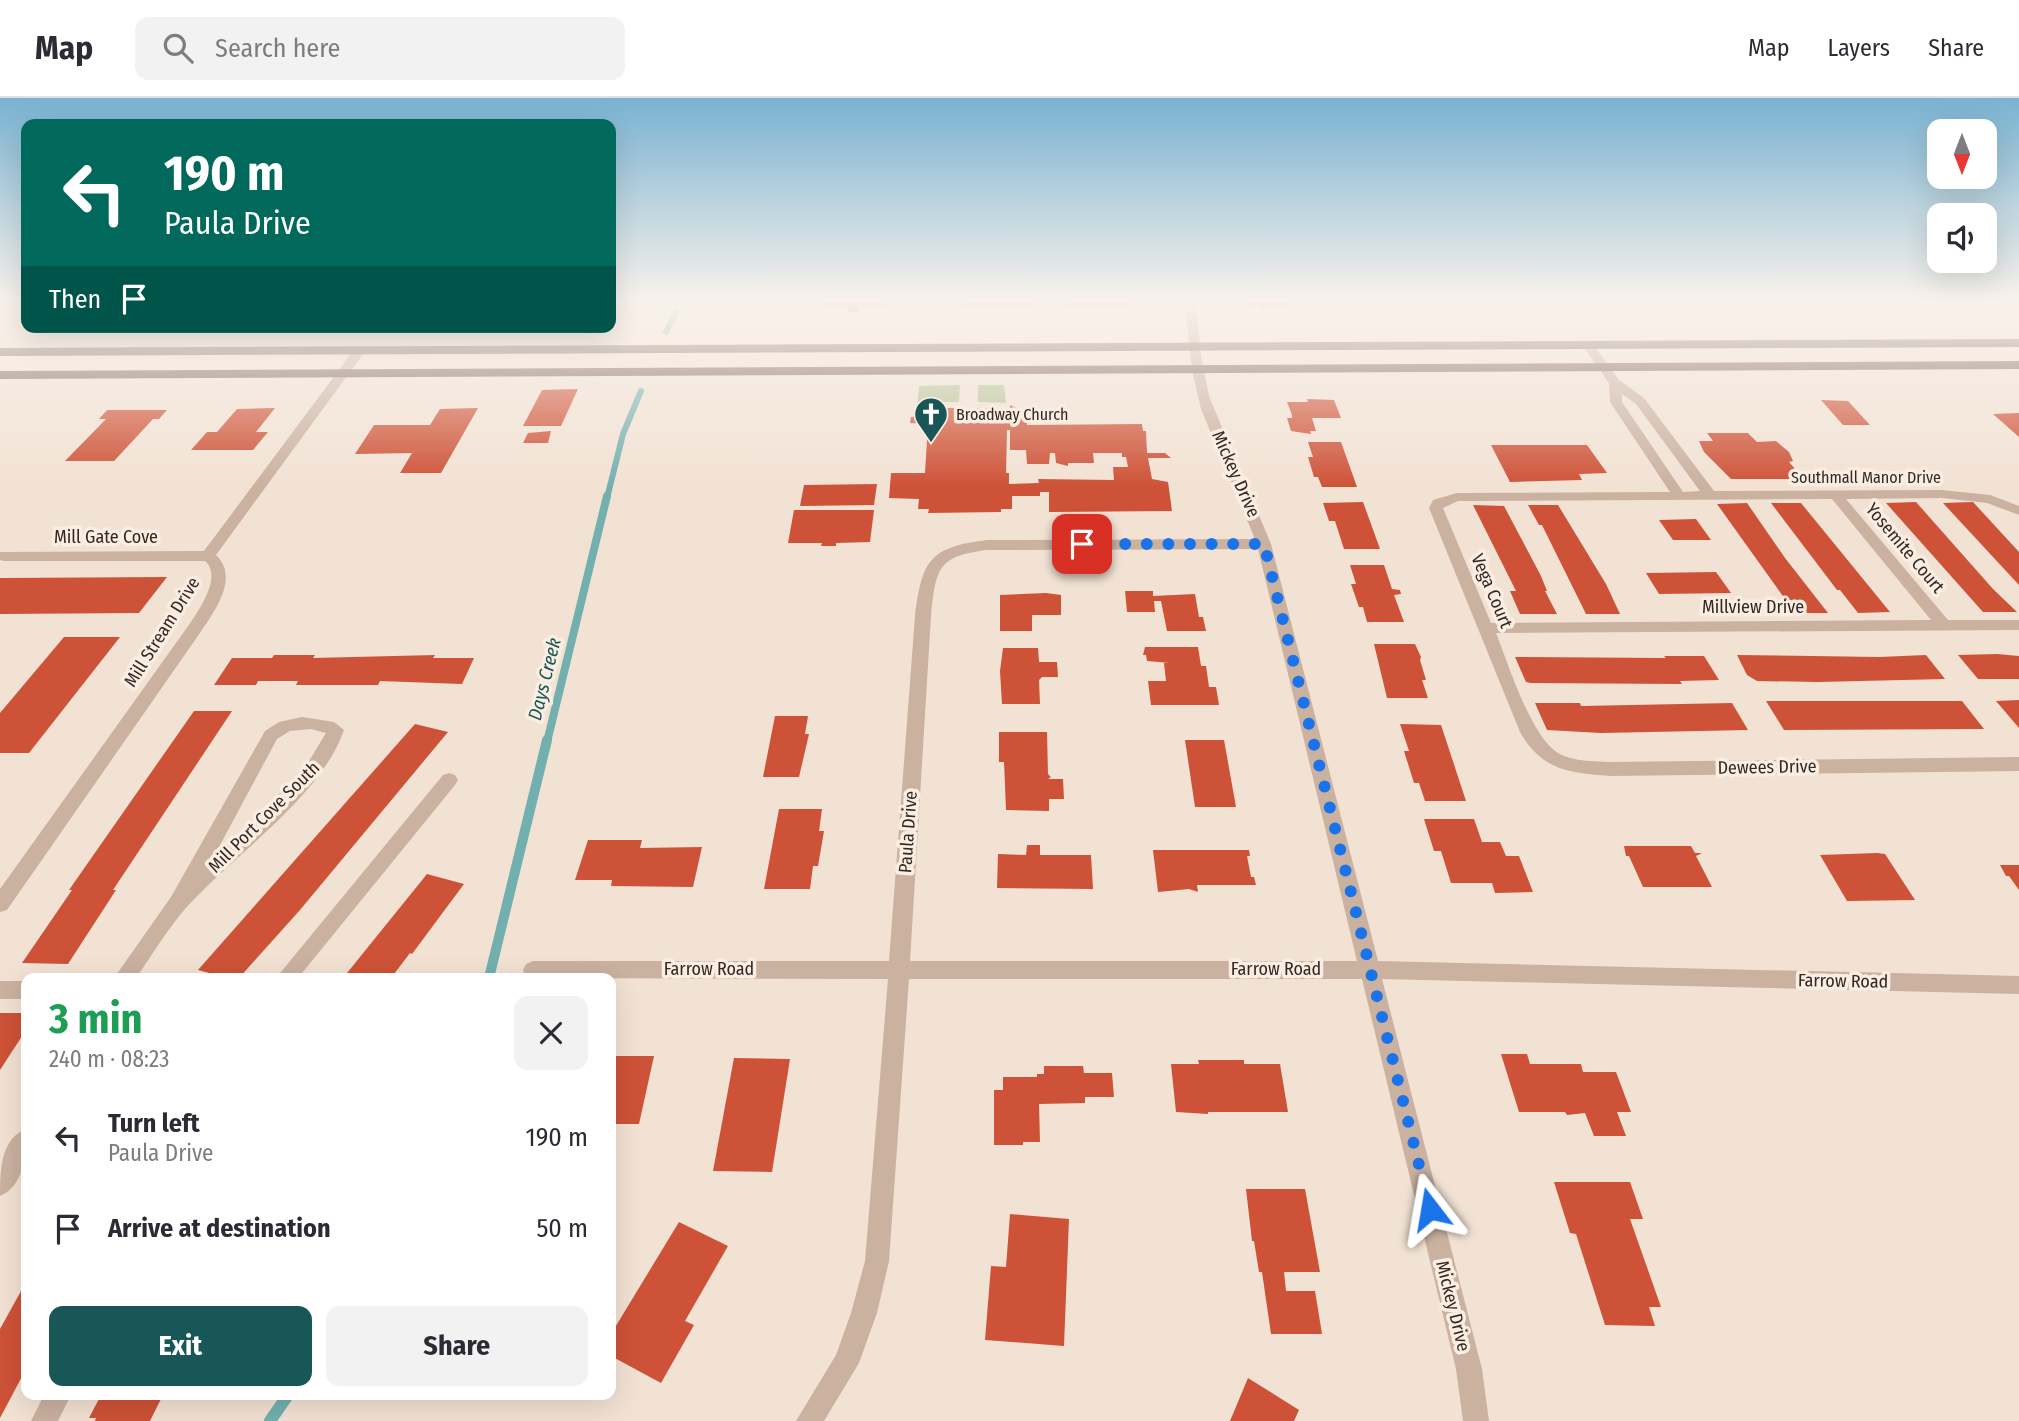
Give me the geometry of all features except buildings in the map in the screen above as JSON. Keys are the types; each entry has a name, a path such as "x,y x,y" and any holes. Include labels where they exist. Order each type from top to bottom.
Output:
{"main road":[{"path":"0,375 2019,365"}],"street":[{"path":"208,556 350,364"},
{"name":"Mickey Drive","path":"1195,364 1208,409 1253,510 1264,544 1469,1368 1476,1421"},
{"path":"1601,364 1615,383 1640,401 1709,494"},
{"path":"1615,383 1616,402 1678,494"},
{"path":"1635,433 1664,433"},
{"name":"Yosemite Court","path":"1835,494 1944,626"},
{"name":"Southmall Manor Drive","path":"1477,496 1978,496 2002,502 2019,511"},
{"name":"Vega Court","path":"1477,496 1444,500 1438,503 1436,508 1529,732"},
{"name":"Paula Drive","path":"808,1421 846,1363 864,1313 877,1261 923,616 927,577 934,562 951,551 987,545 1264,544"},
{"name":"Mill Gate Cove","path":"4,556 208,556"},
{"name":"Mill Stream Drive","path":"4,894 145,699 207,606 215,589 219,570 208,556"},
{"name":"Millview Drive","path":"1487,628 2019,625"},
{"name":"Mill Port Cove South","path":"128,973 178,903 271,735 281,728 300,724 323,725 335,730 334,741 320,761 253,832 178,903"},
{"name":"Dewees Drive","path":"1529,732 1541,752 1561,763 1586,768 2019,764"},
{"path":"290,973 449,779"},
{"name":"Farrow Road","path":"533,970 1372,970 2019,985"},
{"path":"0,990 21,990"},
{"path":"0,1184 21,1148"},
{"path":"44,1421 55,1400"}],"green space":[{"path":"960,385 959,402 935,402 917,410 919,386"},
{"path":"978,385 1004,385 1006,403 978,402"}],"waterway":[{"name":"Days Creek","path":"607,498 623,434 641,391"},
{"name":"Days Creek","path":"547,742 607,496"},
{"name":"Days Creek","path":"490,973 547,740"},
{"name":"Days Creek","path":"270,1421 285,1400"}],"place":[{"name":"Broadway Church","path":"931,444"}],"route":[{"path":"1082,544 1264,544 1430,1209"}]}
